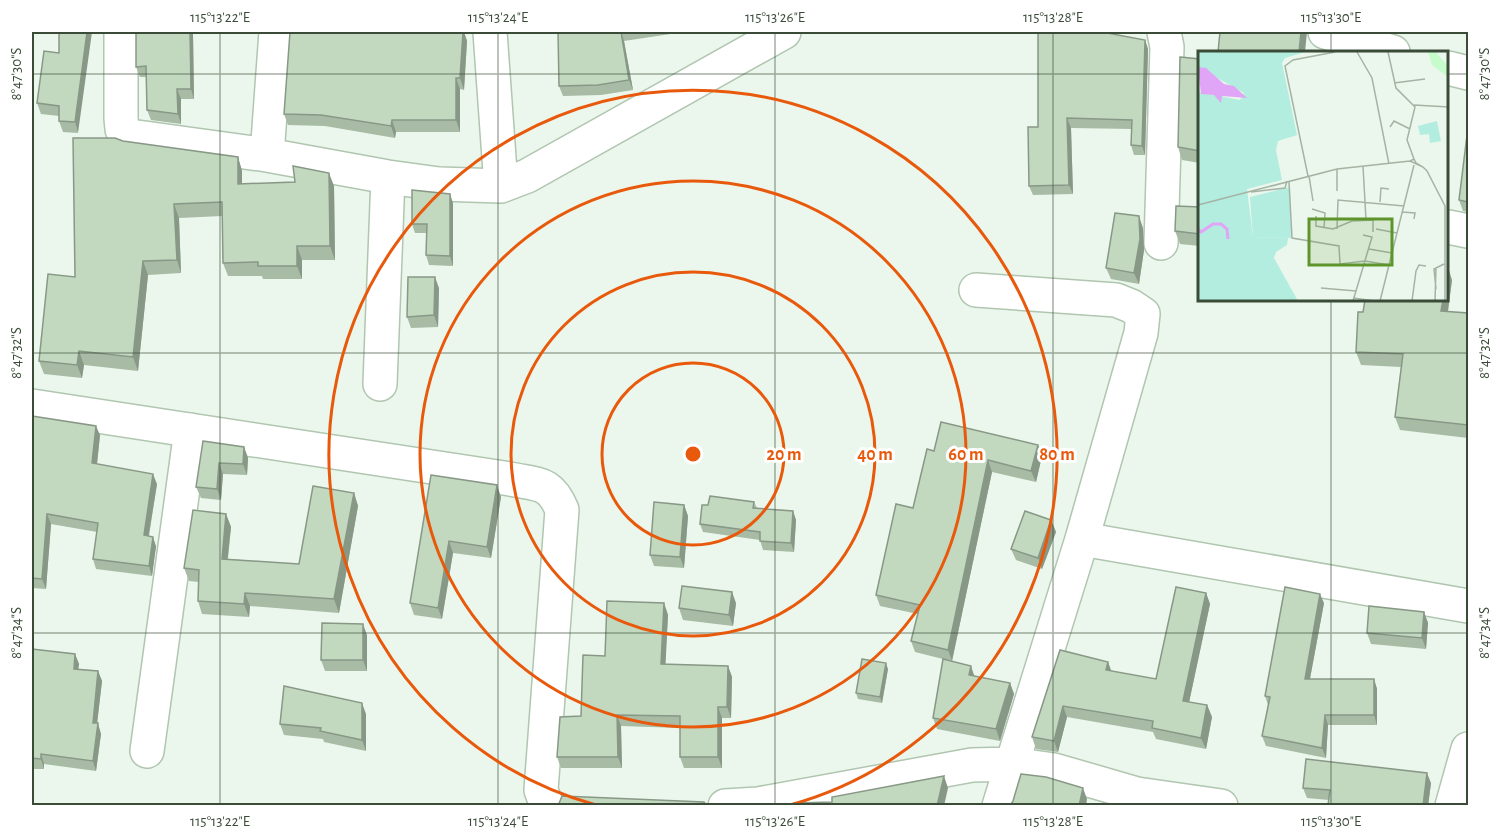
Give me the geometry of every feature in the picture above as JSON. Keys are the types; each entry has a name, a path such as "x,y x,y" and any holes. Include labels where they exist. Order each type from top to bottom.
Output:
{"street":[{"path":"121,32 121,118 125,134 267,155 388,177 439,184 501,186 527,176 784,32"},
{"path":"267,155 276,32"},
{"path":"490,32 501,186"},
{"path":"1161,243 1167,47 1164,32"},
{"path":"1325,32 1390,51"},
{"path":"1449,68 1468,73"},
{"path":"380,384 388,177"},
{"path":"1449,227 1468,231"},
{"path":"976,290 1116,300 1143,314 1141,333 1082,539 999,806"},
{"path":"32,406 545,486 556,496 562,510 541,790 549,806"},
{"path":"147,751 191,430"},
{"path":"1082,539 1468,606"},
{"path":"1452,806 1468,749"},
{"path":"725,806 758,804 972,765 1011,764 1053,770 1137,794 1221,806"}],"building":[{"path":"59,32 87,32 75,122 59,121 59,106 37,103 44,51 59,53"},
{"path":"136,32 190,32 191,89 177,89 178,114 147,110 146,66 136,67"},
{"path":"290,32 463,32 460,78 456,78 456,120 392,120 391,126 321,115 284,114"},
{"path":"558,32 621,32 629,80 598,85 559,86"},
{"path":"1038,32 1102,32 1145,40 1142,146 1131,145 1132,120 1067,118 1069,185 1029,186 1028,127 1038,127"},
{"path":"1220,32 1301,32 1299,51 1218,51"},
{"path":"1180,57 1198,59 1198,151 1178,147"},
{"path":"1468,127 1468,202 1459,200"},
{"path":"73,138 115,138 238,157 238,184 295,182 293,166 329,173 330,246 297,246 297,266 258,266 258,262 223,263 222,202 174,204 177,260 143,261 133,357 79,351 77,365 39,361 48,274 75,277"},
{"path":"412,190 450,194 450,256 426,255 427,224 412,224"},
{"path":"1176,206 1198,207 1198,234 1175,231"},
{"path":"1115,213 1139,216 1140,239 1134,273 1106,268"},
{"path":"408,277 435,277 434,315 407,317"},
{"path":"1365,302 1443,302 1441,311 1468,313 1468,425 1395,417 1403,354 1356,352 1358,312 1363,312"},
{"path":"32,416 96,426 92,463 153,474 144,535 153,537 149,566 93,559 98,523 47,514 42,579 32,578"},
{"path":"941,422 1038,445 1031,471 988,460 948,650 911,641 920,605 876,595 896,504 913,508 927,449 934,451"},
{"path":"203,441 244,447 243,464 219,463 217,489 196,487"},
{"path":"431,475 497,485 487,547 449,541 438,608 410,603"},
{"path":"313,486 354,493 334,599 245,593 244,604 198,601 199,570 184,568 193,510 226,514 222,559 299,564"},
{"path":"710,496 754,502 753,508 793,511 791,543 760,541 760,532 700,524 702,505 708,505"},
{"path":"654,502 684,505 680,557 650,555"},
{"path":"1025,511 1051,520 1038,558 1011,549"},
{"path":"682,586 732,592 729,615 679,608"},
{"path":"1176,587 1206,593 1183,701 1207,705 1201,738 1152,728 1153,721 1063,706 1054,741 1032,737 1060,650 1108,662 1106,670 1156,679"},
{"path":"1285,587 1320,594 1305,679 1374,679 1374,715 1325,715 1322,748 1262,736 1270,697 1265,696"},
{"path":"607,601 664,603 661,664 728,666 727,707 718,707 718,757 680,757 680,716 617,715 618,757 557,757 560,717 581,716 583,655 605,656"},
{"path":"1369,606 1424,612 1422,638 1367,633"},
{"path":"322,623 363,624 363,660 321,660"},
{"path":"32,649 75,654 74,669 98,671 93,723 98,723 93,761 41,754 41,759 32,758"},
{"path":"862,659 886,663 880,697 856,693"},
{"path":"943,659 971,666 969,675 1010,683 996,729 933,718"},
{"path":"284,686 362,703 362,740 320,731 321,728 280,724"},
{"path":"1306,759 1427,773 1423,806 1328,805 1330,790 1303,788"},
{"path":"1021,774 1046,777 1083,788 1079,806 1010,806"},
{"path":"944,776 937,806 784,806 796,803 832,802 832,797"},
{"path":"562,796 704,802 707,806 558,806"}]}
